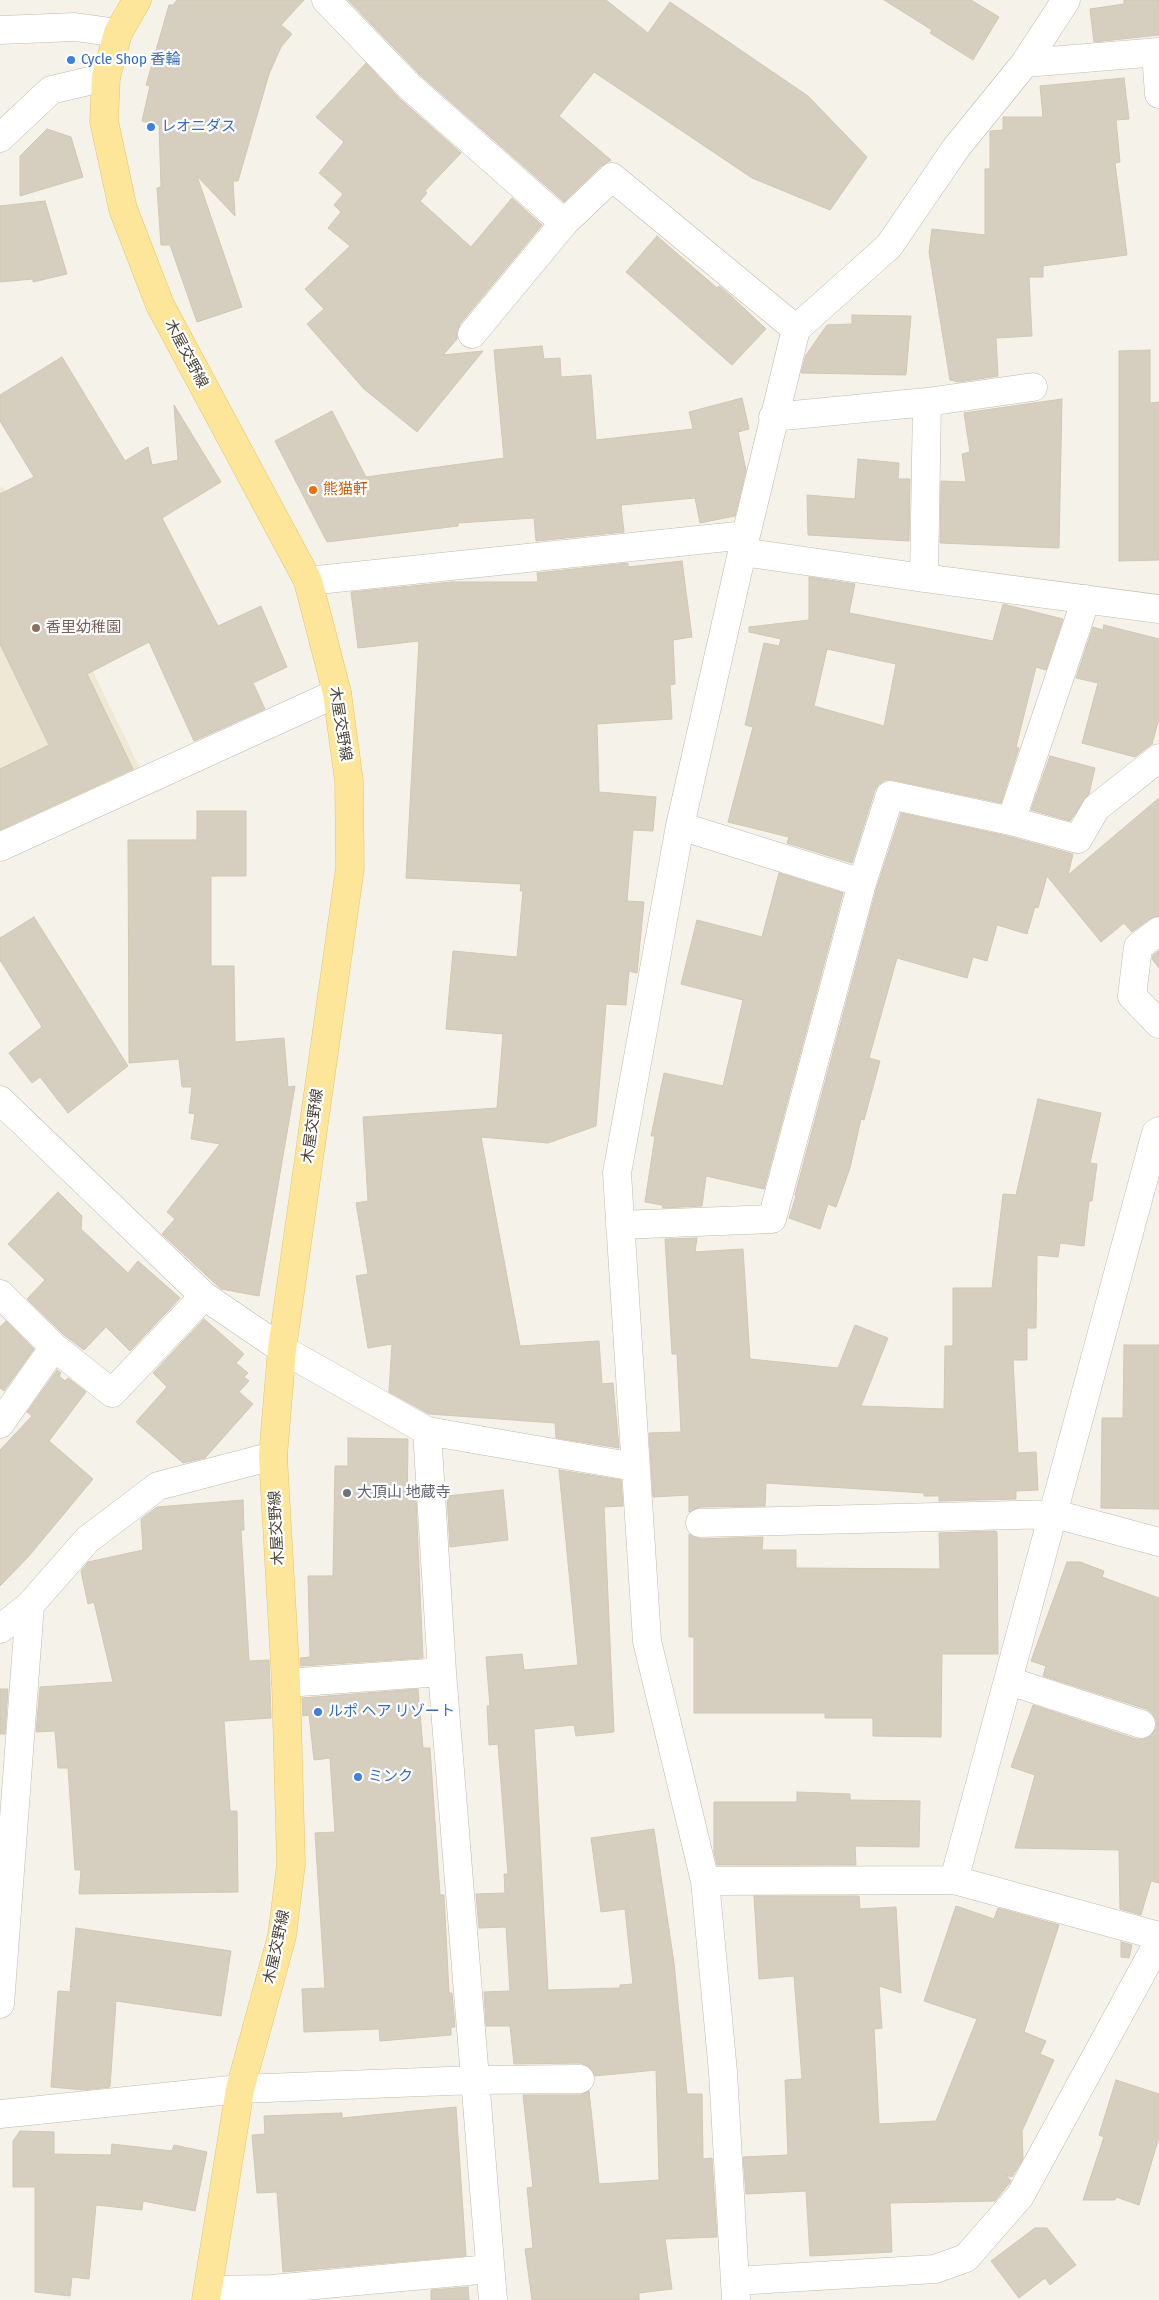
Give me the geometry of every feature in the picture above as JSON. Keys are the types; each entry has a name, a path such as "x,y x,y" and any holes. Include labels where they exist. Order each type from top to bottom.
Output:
{"main road":[{"name":"木屋交野線","path":"137,0 118,33 106,77 104,121 123,209 160,305 308,580 337,694 349,781 350,868 282,1349 273,1456 286,1682 290,1873 282,1936 240,2090 207,2295"}],"street":[{"path":"326,0 409,86 564,223"},
{"path":"1066,0 1025,63 956,148 889,246 796,329 773,417 680,826 617,1173 647,1641 705,1881 723,2072 736,2290 935,2269 966,2258 1020,2196 1159,1941"},
{"path":"0,30 75,27 118,33"},
{"path":"1025,63 1157,52 1159,94"},
{"path":"0,138 51,90 106,77"},
{"path":"472,334 564,223 612,177 796,329"},
{"path":"773,417 927,402 1033,386"},
{"path":"924,578 927,402"},
{"path":"308,580 744,543 924,578 1159,609"},
{"path":"1011,821 1086,599"},
{"path":"0,847 337,694"},
{"path":"620,1225 772,1219 862,883 890,794 1011,821 1078,839 1096,808 1159,758"},
{"path":"680,826 862,883"},
{"path":"1159,930 1138,947 1132,996 1159,1024"},
{"path":"0,1100 204,1296 282,1349 426,1431 636,1467"},
{"path":"954,1880 1055,1514 1156,1133 1159,1131"},
{"path":"0,1294 54,1347 112,1393 204,1296"},
{"path":"0,1424 54,1347"},
{"path":"426,1431 442,1672 493,2300"},
{"path":"0,1629 30,1605 86,1540 158,1486 273,1456"},
{"path":"700,1523 1055,1514 1159,1542"},
{"path":"0,2004 30,1605"},
{"path":"286,1682 442,1672"},
{"path":"1009,1681 1140,1724"},
{"path":"705,1881 954,1880 1159,1936"},
{"path":"0,2114 240,2090 475,2080 580,2079"},
{"path":"207,2295 273,2294 490,2269"}],"shaded area":[{"name":"香里幼稚園","path":"3,487 140,768 0,838 0,488"}],"building":[{"path":"177,0 304,0 281,25 292,34 281,47 269,74 238,181 233,181 235,216 197,176 242,307 197,322 170,245 161,245 157,188 161,187 159,125 142,121 150,86 146,85 169,5 173,5"},
{"path":"348,0 606,0 648,33 670,2 808,96 867,157 830,210 752,178 594,72 559,116 611,160 601,166 564,202 420,75"},
{"path":"884,0 971,0 999,17 973,60 930,33 932,30"},
{"path":"1124,0 1159,0 1159,35 1094,42 1090,9 1124,4"},
{"path":"366,63 399,98 461,153 425,191 427,193 420,201 471,247 512,198 542,225 460,324 457,331 457,339 443,355 483,351 417,432 364,389 307,324 324,309 305,289 350,246 328,228 341,212 334,205 343,194 319,173 344,142 316,117"},
{"path":"1124,78 1129,119 1116,120 1120,162 1115,163 1127,255 1043,266 1043,277 1029,277 1032,336 996,338 998,376 959,382 950,380 929,252 932,229 985,235 985,169 990,169 990,131 1003,130 1003,117 1043,117 1040,86"},
{"path":"47,129 71,137 83,177 20,196 20,156"},
{"path":"45,201 67,274 33,282 33,279 0,282 0,206"},
{"path":"657,236 717,288 719,286 730,295 766,329 732,365 626,272"},
{"path":"852,315 911,316 906,375 801,373 806,355 827,325 852,324"},
{"path":"542,346 544,359 560,358 561,377 591,375 596,440 693,429 689,412 742,398 749,429 738,432 746,470 735,516 700,523 695,498 621,505 624,532 536,541 534,518 458,523 458,526 327,542 275,441 332,411 366,477 504,458 494,350"},
{"path":"1150,350 1150,403 1159,402 1159,560 1119,561 1119,351"},
{"path":"62,357 125,461 148,447 152,465 178,460 174,405 221,482 162,518 218,626 261,606 287,667 253,683 265,709 194,741 149,642 87,674 133,769 0,830 0,769 49,745 0,644 0,494 34,477 0,421 0,395"},
{"path":"1062,399 1059,548 940,543 941,481 966,482 962,454 970,452 964,413"},
{"path":"858,459 899,463 898,479 910,479 909,541 808,535 807,495 855,499"},
{"path":"682,561 692,637 673,640 675,684 670,685 672,719 597,724 599,792 656,797 653,831 633,830 627,901 644,902 637,973 629,971 626,1005 606,1004 596,1126 548,1143 481,1137 520,1346 599,1341 602,1384 613,1383 619,1448 556,1438 555,1423 429,1414 389,1392 392,1344 368,1348 356,1276 368,1274 356,1203 368,1201 363,1117 497,1108 503,1034 446,1029 453,951 517,957 523,891 520,891 521,884 406,878 419,641 358,648 351,592 452,582 538,582 537,573 628,563 628,567"},
{"path":"809,577 855,584 849,613 993,641 1003,604 1063,619 1046,670 1036,667 1016,747 1019,748 1001,803 893,780 885,780 875,790 852,863 787,843 789,837 728,822 753,727 745,725 764,643 779,646 781,639 749,632 749,627 809,620","holes":["827,649 896,664 884,726 814,706"]},
{"path":"1104,625 1159,639 1159,719 1152,744 1135,757 1082,743 1098,683 1076,678 1093,627 1103,630"},
{"path":"1050,756 1095,768 1089,794 1070,821 1031,810"},
{"path":"1159,798 1159,916 1150,919 1132,932 1124,923 1101,942 1047,876 1038,908 1035,907 1027,934 997,925 987,961 973,957 967,978 897,958 869,1058 880,1061 864,1120 861,1119 850,1168 836,1207 828,1204 820,1229 789,1218 877,887 901,813 1007,836 1073,854 1068,875"},
{"path":"197,811 246,811 246,876 211,876 211,966 234,966 235,1042 284,1038 288,1087 295,1086 259,1296 221,1289 162,1234 175,1219 167,1212 220,1144 191,1139 195,1114 189,1113 192,1087 182,1087 179,1059 129,1063 128,840 197,840"},
{"path":"779,873 843,893 764,1189 706,1176 702,1206 663,1208 662,1205 645,1202 655,1136 651,1136 664,1073 723,1086 743,1000 681,984 697,920 762,937"},
{"path":"34,917 128,1066 68,1113 40,1077 32,1083 9,1053 42,1027 0,960 0,938"},
{"path":"1159,951 1159,968 1152,959 1153,955"},
{"path":"1038,1099 1101,1113 1090,1163 1097,1164 1092,1201 1089,1201 1084,1246 1060,1243 1058,1257 1037,1255 1036,1328 1027,1328 1027,1360 1013,1360 1018,1453 1036,1452 1038,1490 1016,1491 1016,1499 939,1501 939,1496 924,1496 924,1493 766,1483 765,1506 700,1507 689,1512 689,1495 653,1497 649,1433 681,1432 677,1354 672,1354 665,1239 697,1238 695,1252 743,1249 750,1359 838,1368 855,1325 888,1338 861,1406 944,1409 945,1346 953,1346 953,1288 992,1288 1003,1194 1016,1195"},
{"path":"58,1192 82,1216 81,1229 128,1273 138,1261 180,1298 130,1351 106,1327 84,1350 64,1335 27,1299 45,1280 8,1244"},
{"path":"204,1319 244,1354 236,1363 248,1373 244,1377 249,1381 239,1392 253,1404 205,1458 183,1463 136,1422 167,1387 153,1373"},
{"path":"6,1321 34,1349 4,1391 0,1388 0,1327"},
{"path":"1124,1345 1159,1345 1159,1509 1101,1508 1102,1418 1123,1418"},
{"path":"57,1370 61,1373 59,1376 65,1381 68,1378 86,1392 49,1441 93,1479 29,1556 0,1586 0,1450 32,1416 27,1412"},
{"path":"348,1438 408,1439 407,1501 416,1500 423,1658 301,1666 300,1658 310,1657 308,1576 333,1576 335,1466 348,1466"},
{"path":"559,1470 621,1480 623,1506 604,1507 614,1732 576,1736 574,1725 534,1729 548,1990 620,1988 620,1985 633,1984 625,1909 601,1912 591,1838 654,1829 674,1963 687,2094 702,2094 703,2159 712,2158 717,2237 665,2239 672,2289 639,2293 639,2300 532,2300 525,2249 533,2248 527,2188 533,2187 523,2095 580,2095 589,2091 599,2184 659,2180 656,2070 595,2076 588,2066 580,2063 514,2064 510,2026 486,2026 484,1992 510,1991 506,1927 479,1928 476,1894 505,1893 504,1874 508,1874 498,1744 489,1745 487,1706 490,1706 486,1657 522,1654 524,1670 578,1665"},
{"path":"503,1490 508,1540 450,1547 447,1496"},
{"path":"243,1500 244,1530 241,1530 249,1661 269,1660 271,1718 224,1721 230,1811 237,1811 238,1892 79,1894 81,1870 75,1870 68,1768 58,1768 55,1731 36,1732 40,1687 113,1682 94,1602 88,1604 81,1571 88,1562 143,1550 141,1519 157,1507"},
{"path":"997,1532 998,1654 942,1654 941,1737 873,1736 873,1718 825,1718 825,1713 694,1713 694,1637 689,1637 689,1534 700,1539 763,1537 762,1550 796,1550 796,1568 940,1569 939,1533"},
{"path":"1067,1562 1080,1562 1104,1571 1102,1577 1159,1598 1159,1883 1151,1881 1141,1915 1120,1909 1119,1850 1015,1848 1035,1775 1011,1767 1033,1705 1136,1739 1144,1739 1151,1736 1156,1728 1156,1720 1152,1713 1146,1709 1043,1676 1046,1666 1031,1661"},
{"path":"0,1689 8,1689 5,1734 0,1734"},
{"path":"418,1689 423,1748 430,1748 440,1895 444,1895 449,1993 452,1993 455,2027 451,2027 451,2035 380,2041 379,2029 304,2032 302,1989 325,1988 315,1833 335,1832 330,1758 314,1760 309,1715 303,1716 302,1698"},
{"path":"797,1792 850,1794 850,1800 920,1801 919,1847 855,1846 856,1865 717,1865 714,1852 714,1802 797,1802"},
{"path":"754,1896 859,1896 860,1909 896,1907 901,1993 879,1986 882,2028 874,2029 879,2124 936,2121 977,2019 924,2001 956,1906 994,1919 998,1908 1059,1925 1024,2032 1046,2041 1040,2054 1054,2060 1022,2131 1023,2159 1012,2177 1006,2175 1011,2181 995,2201 890,2203 892,2252 810,2256 806,2191 746,2194 743,2157 788,2155 785,2080 802,2079 794,1976 759,1979"},
{"path":"76,1928 231,1951 221,2016 116,2001 110,2087 84,2090 51,2087 58,1991 70,1992"},
{"path":"1121,1942 1132,1945 1129,1958 1121,1957"},
{"path":"1116,2080 1159,2094 1159,2137 1139,2205 1116,2197 1115,2200 1083,2200 1104,2137 1099,2135"},
{"path":"456,2107 466,2256 283,2272 277,2192 257,2193 252,2135 265,2134 264,2116 342,2113 342,2118"},
{"path":"20,2131 54,2132 54,2154 111,2155 112,2144 172,2151 174,2145 207,2152 195,2211 143,2201 142,2210 96,2205 89,2279 72,2277 70,2296 35,2292 35,2187 13,2187 13,2141"},
{"path":"1035,2228 1047,2228 1076,2265 1050,2285 1045,2278 1019,2298 991,2261"},
{"path":"468,2287 469,2300 431,2300 431,2290"}],"place":[{"name":"Cycle Shop 香輪","path":"71,60"},
{"name":"レオニダス","path":"151,127"},
{"name":"熊猫軒","path":"313,490"},
{"name":"香里幼稚園","path":"36,628"},
{"name":"大頂山 地蔵寺","path":"347,1493"},
{"name":"ルポ ヘア リゾート","path":"318,1712"},
{"name":"ミンク","path":"358,1777"}]}
